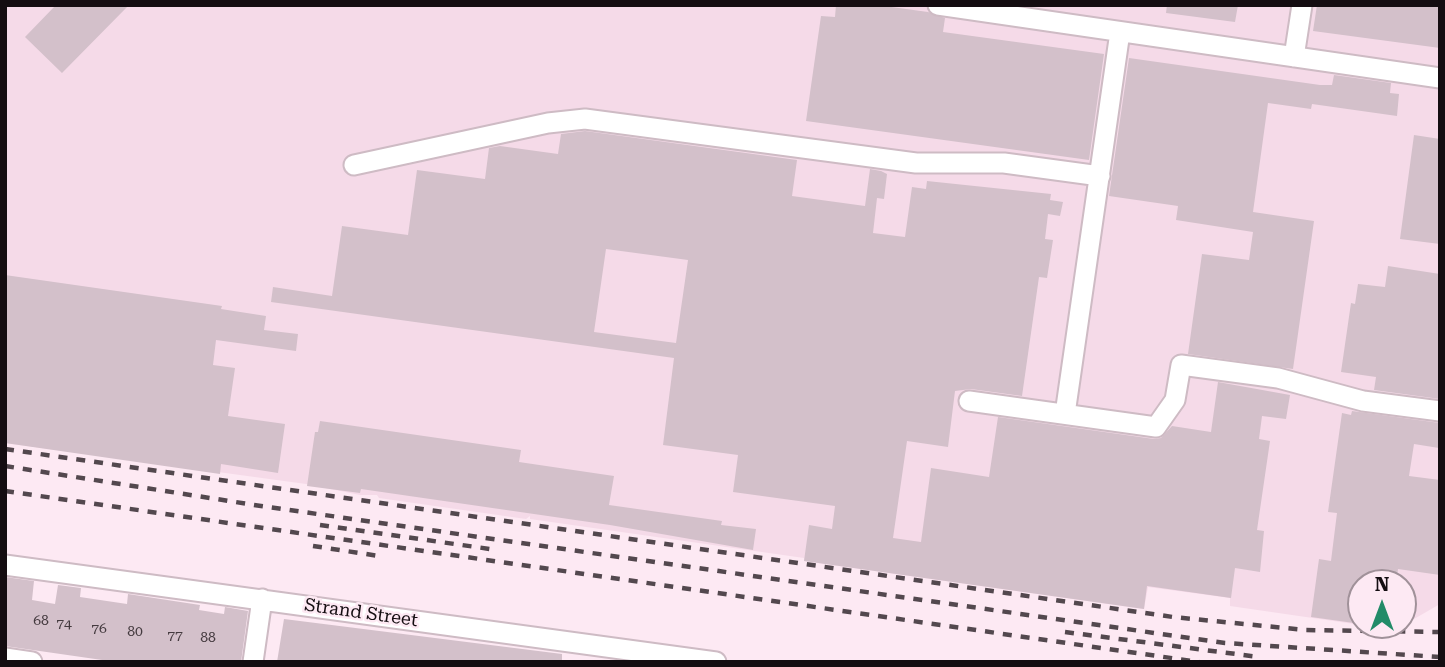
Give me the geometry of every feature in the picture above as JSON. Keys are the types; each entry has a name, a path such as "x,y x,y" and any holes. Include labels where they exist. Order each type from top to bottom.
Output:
{"street":[{"path":"938,5 1440,78"},
{"path":"1294,57 1301,5"},
{"path":"1065,414 1120,32"},
{"path":"354,165 548,123 585,119 916,163 1004,163 1100,176"},
{"path":"969,401 1156,426 1175,400 1181,365 1278,379 1363,401 1440,411"},
{"name":"Strand Street","path":"5,565 716,662"},
{"path":"253,662 262,599"},
{"path":"5,658 32,662"}],"shaded area":[{"path":"5,5 1440,5 1440,604 1417,617 1417,569 1347,569 1347,623 1230,606 1230,598 1148,587 1144,609 804,561 804,558 530,519 530,516 526,519 379,498 377,495 360,495 306,484 5,443"}],"building":[{"path":"56,5 129,5 62,73 25,37"},
{"path":"836,5 877,5 928,12 945,18 943,32 1104,54 1089,160 806,121 821,16 835,17"},
{"path":"1167,5 1238,5 1235,22 1166,13"},
{"path":"1317,5 1440,5 1440,48 1313,31"},
{"path":"1129,58 1320,85 1332,85 1334,75 1391,83 1390,93 1399,94 1397,116 1312,104 1311,109 1268,103 1253,212 1314,221 1293,369 1188,354 1202,254 1249,260 1253,232 1176,220 1178,206 1109,196"},
{"path":"585,131 797,160 792,196 865,206 870,169 881,171 887,174 884,199 877,198 873,233 905,237 912,187 926,189 927,181 1051,194 1050,200 1063,202 1060,216 1048,214 1045,239 1053,240 1047,278 1039,277 1022,396 971,389 955,391 948,447 907,441 893,538 921,542 931,468 989,477 998,417 1154,439 1161,438 1172,426 1211,432 1218,382 1290,395 1286,419 1262,416 1259,439 1270,441 1257,530 1264,531 1260,572 1235,568 1231,598 1147,586 1144,609 804,561 809,525 832,529 835,506 733,492 738,455 663,445 674,358 271,302 273,287 332,296 342,226 408,235 417,170 485,179 489,148 500,146 558,154 561,134","holes":["606,249 688,260 676,343 594,332"]},
{"path":"1414,135 1440,139 1440,244 1400,239"},
{"path":"1388,266 1440,274 1440,399 1374,390 1376,377 1341,372 1351,303 1355,304 1358,284 1385,287"},
{"path":"5,275 222,306 221,309 266,316 264,330 298,334 296,351 216,340 213,365 235,368 228,416 285,424 278,473 221,464 220,474 5,443"},
{"path":"1352,411 1440,423 1439,448 1414,444 1409,476 1440,480 1440,575 1417,572 1417,569 1347,569 1347,622 1311,617 1319,559 1331,561 1337,513 1328,512 1342,413 1351,415"},
{"path":"320,421 521,450 519,462 614,476 609,505 722,521 721,525 756,529 753,550 610,525 361,489 360,493 307,486 315,432 318,432"},
{"path":"5,577 34,581 32,600 55,604 58,585 81,588 80,597 127,604 128,594 200,605 199,610 224,614 225,607 248,611 241,662 116,662 5,646"},
{"path":"284,619 562,654 562,662 277,662"}],"railway":[{"path":"5,449 1173,617 1306,630 1440,632"},
{"path":"5,466 261,506 1225,643 1440,657"},
{"path":"5,491 1199,662"},
{"path":"320,525 490,549"},
{"path":"313,546 379,556"},
{"path":"1065,632 1259,657"}]}
